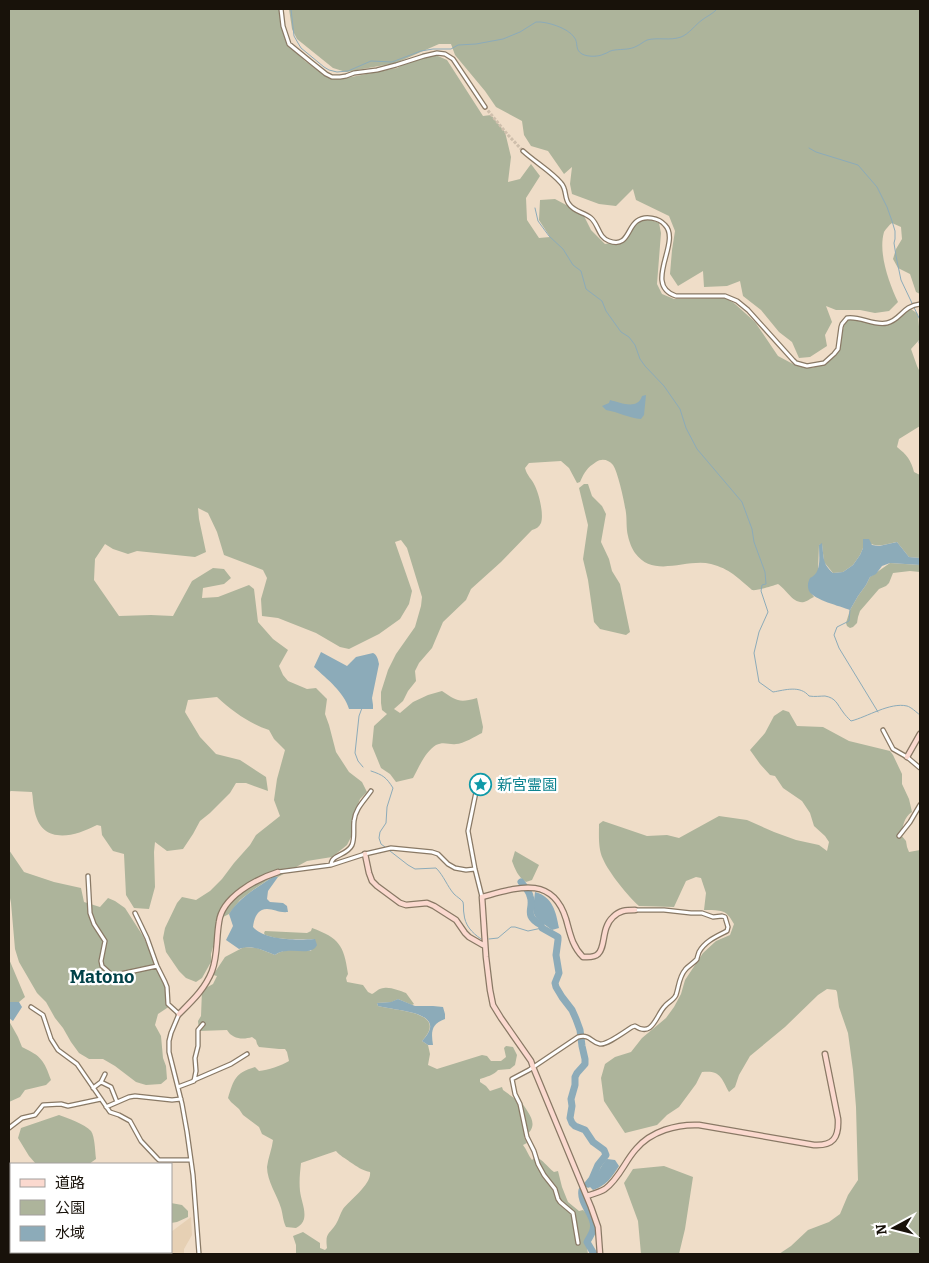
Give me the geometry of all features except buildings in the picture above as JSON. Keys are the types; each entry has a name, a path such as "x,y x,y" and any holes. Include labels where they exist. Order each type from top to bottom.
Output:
{"street":[{"path":"281,9 283,26 289,44 326,74 340,77 346,76 354,72 377,70 437,53 445,54 453,59 485,107"},
{"path":"523,151 560,181 571,208 590,217 601,235 610,241 619,242 624,240 638,220 652,218 664,224 669,235 662,276 663,287 666,291 676,296 725,296 737,301 748,310 793,360 802,365 811,366 824,363 834,354 838,349 842,324 847,318 858,318 883,324 889,323 909,306 920,304"},
{"path":"883,730 893,749 907,757 920,768"},
{"path":"907,757 920,734"},
{"path":"482,784 476,792 468,831 482,897 485,945 493,1005 534,1067 598,1226 600,1254"},
{"path":"330,865 332,858 345,853 352,844 356,813 360,804 371,791"},
{"path":"899,836 920,805"},
{"path":"199,1254 187,1132 168,1047 170,1033 180,1014 200,992 212,973 216,957 219,920 226,904 242,890 266,876 278,872 330,865 391,848 432,852 438,854 455,868 475,869"},
{"path":"365,854 369,873 372,881 377,886 400,903 434,906 456,920 469,937 485,945"},
{"path":"88,876 90,913 94,924 106,941 101,961 102,966 112,975 157,966"},
{"path":"482,897 529,887 546,891 556,900 564,913 574,946 583,957 598,954 603,946 608,922 621,911 664,910 702,913 713,918 725,917 728,927 727,930 715,936 700,951 697,959 686,968 680,980 675,998 665,1005 654,1025 642,1030 635,1026 605,1044 597,1043 588,1036 580,1036 534,1067 512,1079 527,1137 544,1175 556,1188 558,1199 573,1213 578,1243"},
{"path":"135,913 167,987 168,1004 180,1014"},
{"path":"31,1007 43,1015 51,1039 58,1050 77,1064 110,1112 130,1120 141,1141 159,1160 191,1160"},
{"path":"194,1081 198,1030 203,1024"},
{"path":"178,1087 231,1064 247,1054"},
{"path":"587,1196 605,1188 615,1178 636,1149 646,1141 665,1130 676,1127 699,1125 823,1146 830,1142 835,1138 838,1130 838,1119 825,1054"},
{"path":"93,1088 103,1080 105,1074"},
{"path":"101,1082 111,1087 117,1102"},
{"path":"106,1107 134,1096 180,1100"},
{"path":"9,1128 22,1118 35,1115 43,1105 61,1104 68,1106 101,1098"}],"shaded area":[{"path":"191,1217 192,1235 184,1249 184,1254 109,1254 172,1253 172,1231"}],"green space":[{"path":"9,9 280,9 279,13 286,40 305,61 324,75 341,79 397,68 423,53 438,56 447,60 483,116 491,115 505,132 511,157 508,182 520,179 531,164 540,176 526,198 527,220 539,238 550,237 539,220 540,200 555,199 583,214 591,230 605,244 622,241 637,220 649,219 659,223 661,233 657,284 662,294 674,299 725,298 734,303 755,322 778,356 793,364 812,368 825,363 840,349 845,322 852,316 877,322 890,322 908,307 918,314 920,339 911,349 920,372 920,426 899,439 897,447 908,458 914,472 920,475 920,558 909,557 897,542 876,545 863,539 863,548 853,565 843,572 833,573 824,562 822,544 819,545 818,571 809,590 814,597 805,602 800,602 793,599 778,584 752,590 728,571 711,564 691,563 661,566 651,565 643,561 635,553 630,543 619,481 611,463 603,460 598,461 586,470 580,482 577,483 569,468 561,461 529,463 525,468 538,494 541,523 471,589 466,600 443,622 432,648 419,663 415,671 416,681 403,701 394,709 400,713 413,702 442,691 458,700 477,698 483,727 482,733 459,744 442,743 436,745 425,756 413,778 396,782 390,774 381,768 372,746 374,726 387,714 382,710 381,692 388,670 396,654 415,627 421,606 422,597 407,548 401,540 395,542 412,591 409,604 400,619 379,634 349,649 340,647 316,633 278,618 262,616 261,599 267,578 263,570 224,555 217,532 208,513 198,508 206,552 195,557 137,551 128,554 105,544 95,559 94,580 119,616 173,616 192,581 213,568 224,569 231,578 224,584 203,588 202,598 218,597 249,585 254,589 258,622 273,639 288,650 279,666 283,675 288,681 307,689 316,688 327,699 325,714 336,752 349,772 362,782 367,792 360,799 352,820 351,837 347,845 332,857 307,861 278,877 274,876 240,900 229,914 221,918 211,954 211,962 202,978 196,982 186,978 166,952 163,938 165,928 177,903 182,897 196,900 210,891 250,845 256,835 280,816 274,800 277,779 285,750 274,739 269,730 229,708 217,697 188,700 185,712 200,737 216,754 240,760 266,777 268,791 246,783 236,783 230,793 200,821 183,849 167,851 155,842 155,887 149,909 134,908 126,895 124,854 113,851 102,835 101,826 97,825 68,835 50,833 37,820 32,792 9,792"},
{"path":"289,9 920,9 920,294 916,292 910,274 898,268 893,259 902,239 901,227 892,223 884,232 882,249 888,277 898,302 889,311 875,313 860,310 836,310 826,306 832,322 825,335 827,346 810,357 799,358 792,342 779,332 761,310 743,296 740,281 727,286 704,287 703,271 678,286 670,274 675,231 669,216 636,200 633,189 616,206 599,204 572,194 570,184 572,167 564,174 548,151 531,146 524,135 522,121 496,107 455,55 451,44 439,44 396,63 346,72 333,68 297,39 292,29"},
{"path":"584,484 588,484 592,496 602,506 606,514 601,542 612,571 620,584 630,632 626,635 600,629 594,622 583,559 588,525 579,488"},
{"path":"890,563 920,565 920,572 893,573 889,583 879,589 860,611 857,623 850,628 846,623 850,610 858,596 870,577"},
{"path":"783,710 789,712 797,726 823,727 849,741 890,751 902,774 902,784 909,799 912,812 903,825 901,835 906,841 909,852 920,850 920,1254 779,1254 808,1230 829,1222 840,1214 848,1195 858,1180 853,1070 848,1033 839,1007 836,990 827,989 818,995 785,1027 750,1056 739,1075 735,1087 729,1092 724,1082 716,1073 702,1072 696,1084 679,1107 657,1125 625,1133 604,1101 601,1078 605,1064 615,1057 631,1052 642,1038 666,1018 681,994 685,980 703,953 716,941 730,935 734,924 728,915 722,911 704,910 706,893 701,878 696,877 686,881 674,907 639,906 619,884 601,855 599,824 603,821 647,836 667,835 679,838 719,816 747,820 796,840 819,845 827,851 829,842 814,826 810,813 802,801 783,788 775,776 770,775 750,750 765,733 774,716"},
{"path":"9,850 24,872 54,882 81,888 84,902 100,907 108,898 125,908 143,936 170,996 170,1006 158,1014 155,1025 161,1036 163,1058 166,1066 167,1079 161,1084 146,1085 136,1082 103,1059 89,1059 79,1053 46,1002 37,993 19,962 15,949 9,893"},
{"path":"515,851 539,865 532,880 526,882 517,873 512,861"},
{"path":"312,928 328,935 339,944 346,964 347,982 363,985 372,994 387,988 406,993 414,1004 412,1005 398,999 392,1002 377,1003 378,1006 407,1011 425,1018 429,1024 429,1031 422,1041 428,1045 430,1054 428,1065 437,1069 482,1055 487,1056 491,1061 501,1061 506,1057 504,1048 506,1046 513,1047 517,1055 515,1065 510,1069 498,1070 492,1075 480,1079 480,1082 490,1091 502,1087 503,1090 514,1098 520,1099 532,1123 532,1128 524,1137 527,1143 523,1145 529,1156 532,1160 535,1157 540,1159 554,1172 558,1171 568,1202 579,1211 583,1210 589,1215 593,1228 589,1234 588,1254 296,1254 293,1236 303,1232 320,1243 320,1248 325,1250 327,1248 328,1234 336,1224 343,1209 368,1182 370,1172 357,1167 336,1151 301,1163 300,1187 304,1219 296,1228 286,1227 267,1172 273,1140 262,1134 259,1127 243,1115 228,1098 234,1081 239,1074 255,1067 259,1071 282,1065 289,1061 287,1052 285,1049 259,1047 256,1040 252,1037 238,1038 227,1030 199,1031 198,1021 201,1016 202,990 213,984 217,976 213,975 225,957 244,947 257,948 275,955 288,950 311,951 315,939 276,938 264,933 265,931 307,933"},
{"path":"9,959 25,997 19,1002 9,1002"},
{"path":"9,1021 22,1047 41,1059 51,1080 46,1085 25,1090 20,1097 9,1102"},
{"path":"59,1115 91,1131 96,1159 90,1163 35,1163 18,1138 21,1128"},
{"path":"664,1166 693,1177 679,1254 641,1254 638,1221 624,1183 633,1169"},
{"path":"172,1203 182,1205 188,1211 188,1217 172,1223"}],"water":[{"path":"646,395 644,415 641,419 606,410 602,406 609,403 610,400 624,404 637,403 642,396"},
{"path":"863,539 869,539 872,545 879,546 897,542 909,557 920,558 920,565 890,563 882,566 876,574 870,577 850,610 822,600 812,594 809,591 808,584 810,578 814,576 818,569 819,545 822,543 824,560 829,569 833,573 843,572 853,565 860,555 863,548"},
{"path":"321,652 347,666 356,657 373,653 375,655 379,664 372,698 373,709 349,709 339,691 314,667"},
{"path":"274,876 278,877 268,891 267,899 270,902 283,903 287,906 288,912 264,909 257,915 253,927 258,932 273,937 315,939 317,945 314,949 310,951 287,951 275,955 248,947 239,949 226,940 233,926 229,914 233,908 238,902"},
{"path":"535,892 550,901 555,911 559,928 552,930 534,915"},
{"path":"398,999 415,1006 443,1007 445,1019 437,1023 433,1029 433,1045 428,1045 422,1041 429,1031 430,1024 425,1018 407,1011 378,1006 377,1003 391,1002"},
{"path":"9,1002 19,1002 22,1007 13,1021 9,1018"},
{"path":"607,1159 615,1160 619,1166 605,1184 593,1190 589,1186"}],"waterway":[{"path":"291,9 294,36 301,48 324,67 337,72 348,71 371,61 392,62 421,51 451,49 458,45 503,39 520,32 536,22 562,28 574,37 578,50 582,54 599,56 612,50 629,49 647,40 681,37 717,9"},
{"path":"809,148 858,165 877,187 887,207 895,231 894,243 901,280 920,320"},
{"path":"535,208 538,221 549,236 563,249 573,265 581,271 586,289 602,301 606,311 621,332 629,337 635,345 640,359 645,366 664,386 680,409 686,428 697,449 742,502 765,572 766,584 762,585 761,591 768,612 759,632 754,653 759,682 773,692 797,689 809,696 832,698 851,721 900,705 912,708 920,715"},
{"path":"920,339 920,346"},
{"path":"850,610 849,621 837,627 834,635 839,648 878,712"},
{"path":"362,708 359,716 355,753 363,767"},
{"path":"371,771 384,777 393,788 387,807 386,823 380,832 379,838 381,844 385,847"},
{"path":"390,851 415,869 436,868 454,894 463,902 467,925 481,939"},
{"path":"521,882 531,900 530,915 532,918 542,928 558,937 556,955 559,973 555,983 562,997 572,1010 580,1030 585,1064 575,1077 570,1118 575,1126 585,1130 593,1142 604,1150 606,1155 598,1165 588,1184"},
{"path":"489,939 498,938 511,927 528,931 542,928"},
{"path":"582,1190 583,1200 594,1225 593,1232 587,1242 594,1254"}],"tunnel":[{"path":"485,107 523,151"}],"place":[{"name":"新宮霊園","path":"481,785"}],"district":[{"name":"Matono","path":"102,977"}]}
